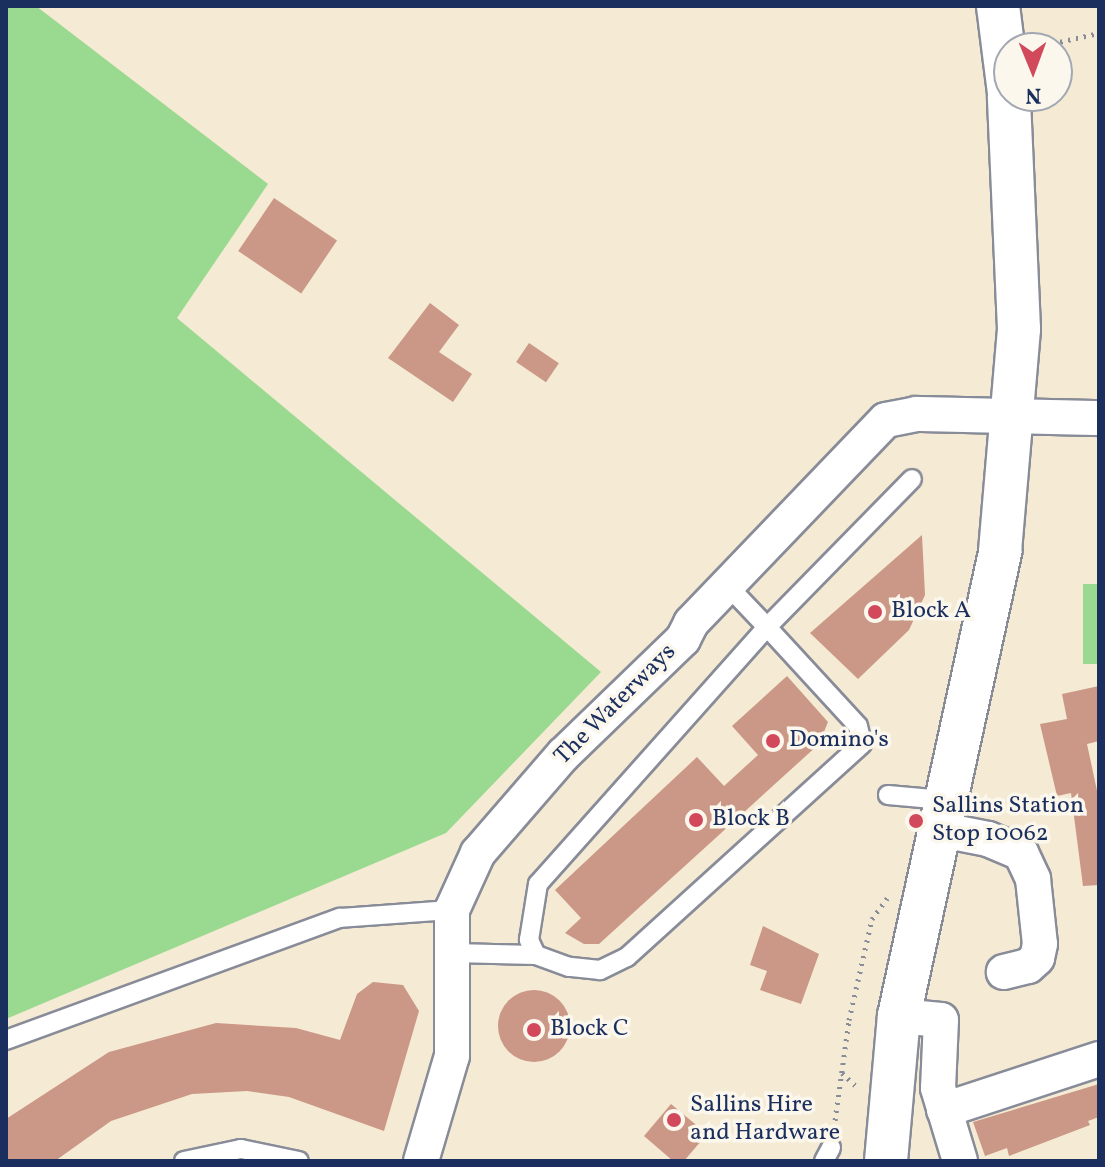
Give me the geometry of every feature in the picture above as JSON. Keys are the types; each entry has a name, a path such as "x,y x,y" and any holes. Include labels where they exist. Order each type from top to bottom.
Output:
{"street":[{"path":"998,6 1001,32"},
{"path":"886,1161 899,1016 1000,551 1019,329 1010,112"},
{"name":"The Waterways","path":"421,1161 452,1056 452,910 478,853 563,755 683,639 691,623 886,420 916,414 1099,418"},
{"path":"941,815 1021,853 1033,879 1040,944 1037,958 1028,966 1004,972"},
{"path":"899,1016 941,1020 938,1088 960,1161"},
{"path":"944,1110 1099,1059"}],"lane":[{"path":"536,955 529,940 538,884 767,627 912,479"},
{"path":"452,953 536,955 569,967 600,970 627,957 862,744 858,726 727,585"},
{"path":"888,795 941,815"},
{"path":"6,1040 340,918 452,910"},
{"path":"184,1161 241,1149 299,1161"}],"path":[{"path":"1073,39 1099,33"},
{"path":"827,1155 849,1020 872,919 892,888"}],"green space":[{"path":"6,6 36,6 268,184 177,318 601,672 446,833 6,1019"},
{"path":"1083,584 1099,584 1099,664 1083,664"}],"building":[{"path":"274,198 337,240 301,294 238,251"},
{"path":"430,303 459,325 439,352 472,374 453,402 388,358"},
{"path":"529,343 559,363 546,382 516,362"},
{"name":"Block A","path":"922,535 925,595 909,630 858,679 810,633"},
{"name":"Block B","path":"787,676 828,722 819,744 599,944 584,944 565,933 581,918 555,890 697,757 724,786 758,755 732,726"},
{"path":"1099,686 1099,741 1087,744 1099,800 1099,885 1083,886 1071,793 1057,796 1040,724 1067,719 1062,694"},
{"path":"763,926 819,954 801,1004 760,990 767,971 750,965"},
{"path":"373,982 403,985 419,1011 384,1131 289,1097 247,1091 192,1094 111,1121 55,1161 6,1161 6,1119 109,1052 216,1023 296,1028 340,1040 357,994"},
{"name":"Block C","path":"527,990 541,990 560,1000 570,1019 570,1033 560,1052 541,1062 527,1062 508,1052 498,1033 498,1019 508,1000"},
{"path":"1099,1084 1099,1117 1088,1121 1090,1125 1009,1156 1007,1148 985,1156 973,1122"},
{"name":"Sallins Hire and Hardware","path":"671,1104 707,1134 684,1161 673,1161 644,1136"}],"place":[{"name":"Block A","path":"875,612"},
{"name":"Domino's","path":"773,741"},
{"name":"Block B","path":"696,820"},
{"name":"Sallins Station Stop 10062","path":"916,821"},
{"name":"Block C","path":"534,1030"},
{"name":"Sallins Hire and Hardware","path":"674,1120"}]}
